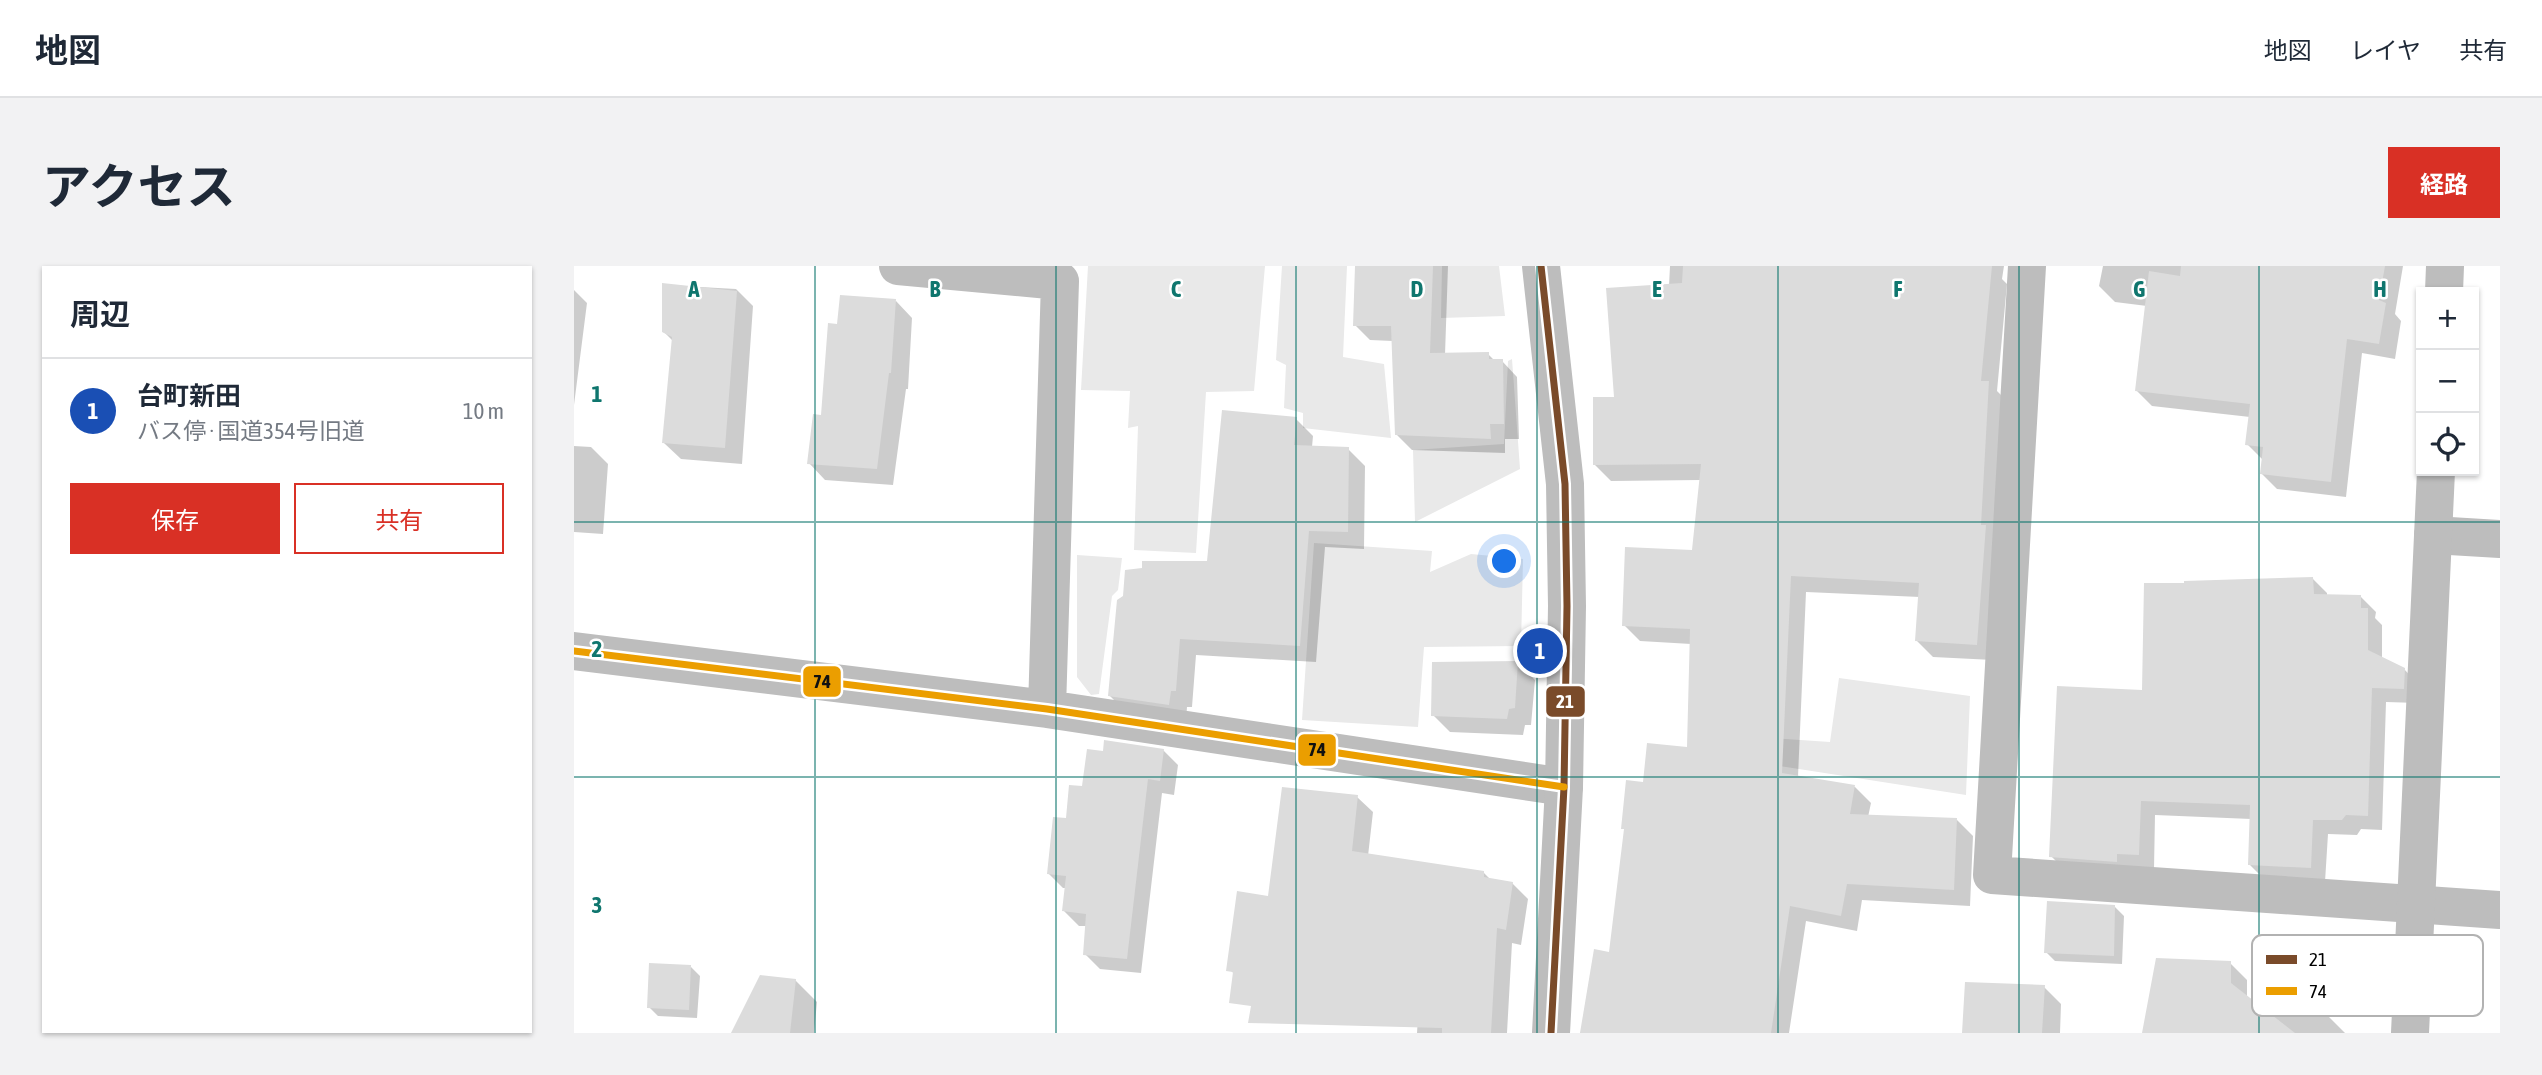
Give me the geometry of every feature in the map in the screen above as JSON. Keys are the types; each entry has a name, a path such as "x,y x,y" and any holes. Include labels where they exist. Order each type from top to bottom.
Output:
{"street":[{"path":"898,266 1060,281 1047,709"},
{"path":"1541,266 1565,484 1567,606 1563,787 1551,1033"},
{"path":"2027,266 1992,875 2500,910"},
{"path":"2444,287 2445,266"},
{"path":"2415,935 2436,476"},
{"path":"2433,535 2500,539"},
{"path":"574,651 1047,709 1563,787"}],"shaded area":[{"path":"1088,266 1265,266 1254,391 1206,392 1196,553 1134,550 1138,426 1128,428 1130,391 1081,390"},
{"path":"1282,266 1347,266 1343,357 1384,364 1391,438 1303,428 1303,413 1284,408 1286,365 1276,360"},
{"path":"1442,266 1499,266 1505,316 1441,318"},
{"path":"1512,359 1520,469 1415,522 1413,450 1504,444 1508,361"},
{"path":"1314,543 1432,551 1430,572 1471,554 1523,559 1521,646 1424,647 1418,727 1302,720"},
{"path":"1077,555 1122,558 1118,590 1112,596 1099,694 1091,695 1077,677"},
{"path":"1839,678 1970,696 1966,795 1721,757 1723,735 1830,742"}],"building":[{"path":"1355,266 1433,266 1430,353 1489,352 1489,359 1503,359 1504,424 1490,424 1491,439 1395,435 1391,326 1353,326"},
{"path":"1683,266 1992,266 1981,381 1989,381 1981,525 1986,525 1977,645 1915,641 1919,583 1791,576 1782,773 1855,785 1850,814 1957,818 1954,890 1847,884 1841,916 1790,906 1771,1033 1580,1033 1594,949 1609,952 1624,829 1621,829 1626,780 1643,782 1647,743 1687,747 1690,629 1622,626 1625,547 1692,550 1701,464 1593,465 1593,397 1614,397 1606,288 1682,283"},
{"path":"2181,266 2385,266 2379,300 2386,303 2379,344 2347,339 2331,482 2260,474 2263,447 2245,445 2250,404 2135,391 2149,271 2180,276"},
{"path":"662,283 737,291 725,448 662,443 672,337 662,332"},
{"path":"840,295 896,299 891,373 877,469 807,464 813,414 821,415 828,323 837,324"},
{"path":"1222,410 1297,417 1294,445 1349,447 1348,532 1309,531 1300,646 1180,639 1176,691 1171,691 1169,705 1108,696 1117,600 1123,596 1125,570 1142,568 1142,561 1207,561"},
{"path":"2313,577 2314,594 2361,595 2361,608 2368,608 2368,650 2405,668 2404,689 2372,688 2368,816 2346,815 2342,820 2313,820 2311,868 2248,865 2250,805 2141,801 2139,855 2117,854 2117,862 2049,857 2057,686 2142,690 2144,583"},
{"path":"1518,661 1515,708 1509,709 1507,719 1431,716 1432,662"},
{"path":"1104,740 1164,749 1160,781 1148,779 1127,959 1083,955 1086,914 1062,911 1066,876 1047,874 1053,817 1066,818 1069,785 1082,786 1087,749 1103,751"},
{"path":"1282,787 1358,795 1352,851 1484,871 1484,877 1513,882 1506,930 1497,928 1491,1033 1442,1033 1442,1028 1248,1023 1251,1006 1229,1003 1233,972 1226,971 1237,891 1268,896"},
{"path":"2047,901 2115,905 2114,956 2044,953"},
{"path":"2156,958 2231,961 2231,983 2252,999 2252,1016 2273,1016 2295,1033 2142,1033"},
{"path":"649,963 691,965 689,1010 647,1008"},
{"path":"760,975 796,979 790,1033 731,1033"},
{"path":"1965,982 2045,985 2042,1033 1962,1033"}],"transit line":[{"name":"21","path":"1541,266 1565,484 1567,606 1564,787 1551,1033"},
{"name":"74","path":"574,651 1047,709 1564,787"}],"place":[{"name":"台町新田","path":"1540,651"}]}
